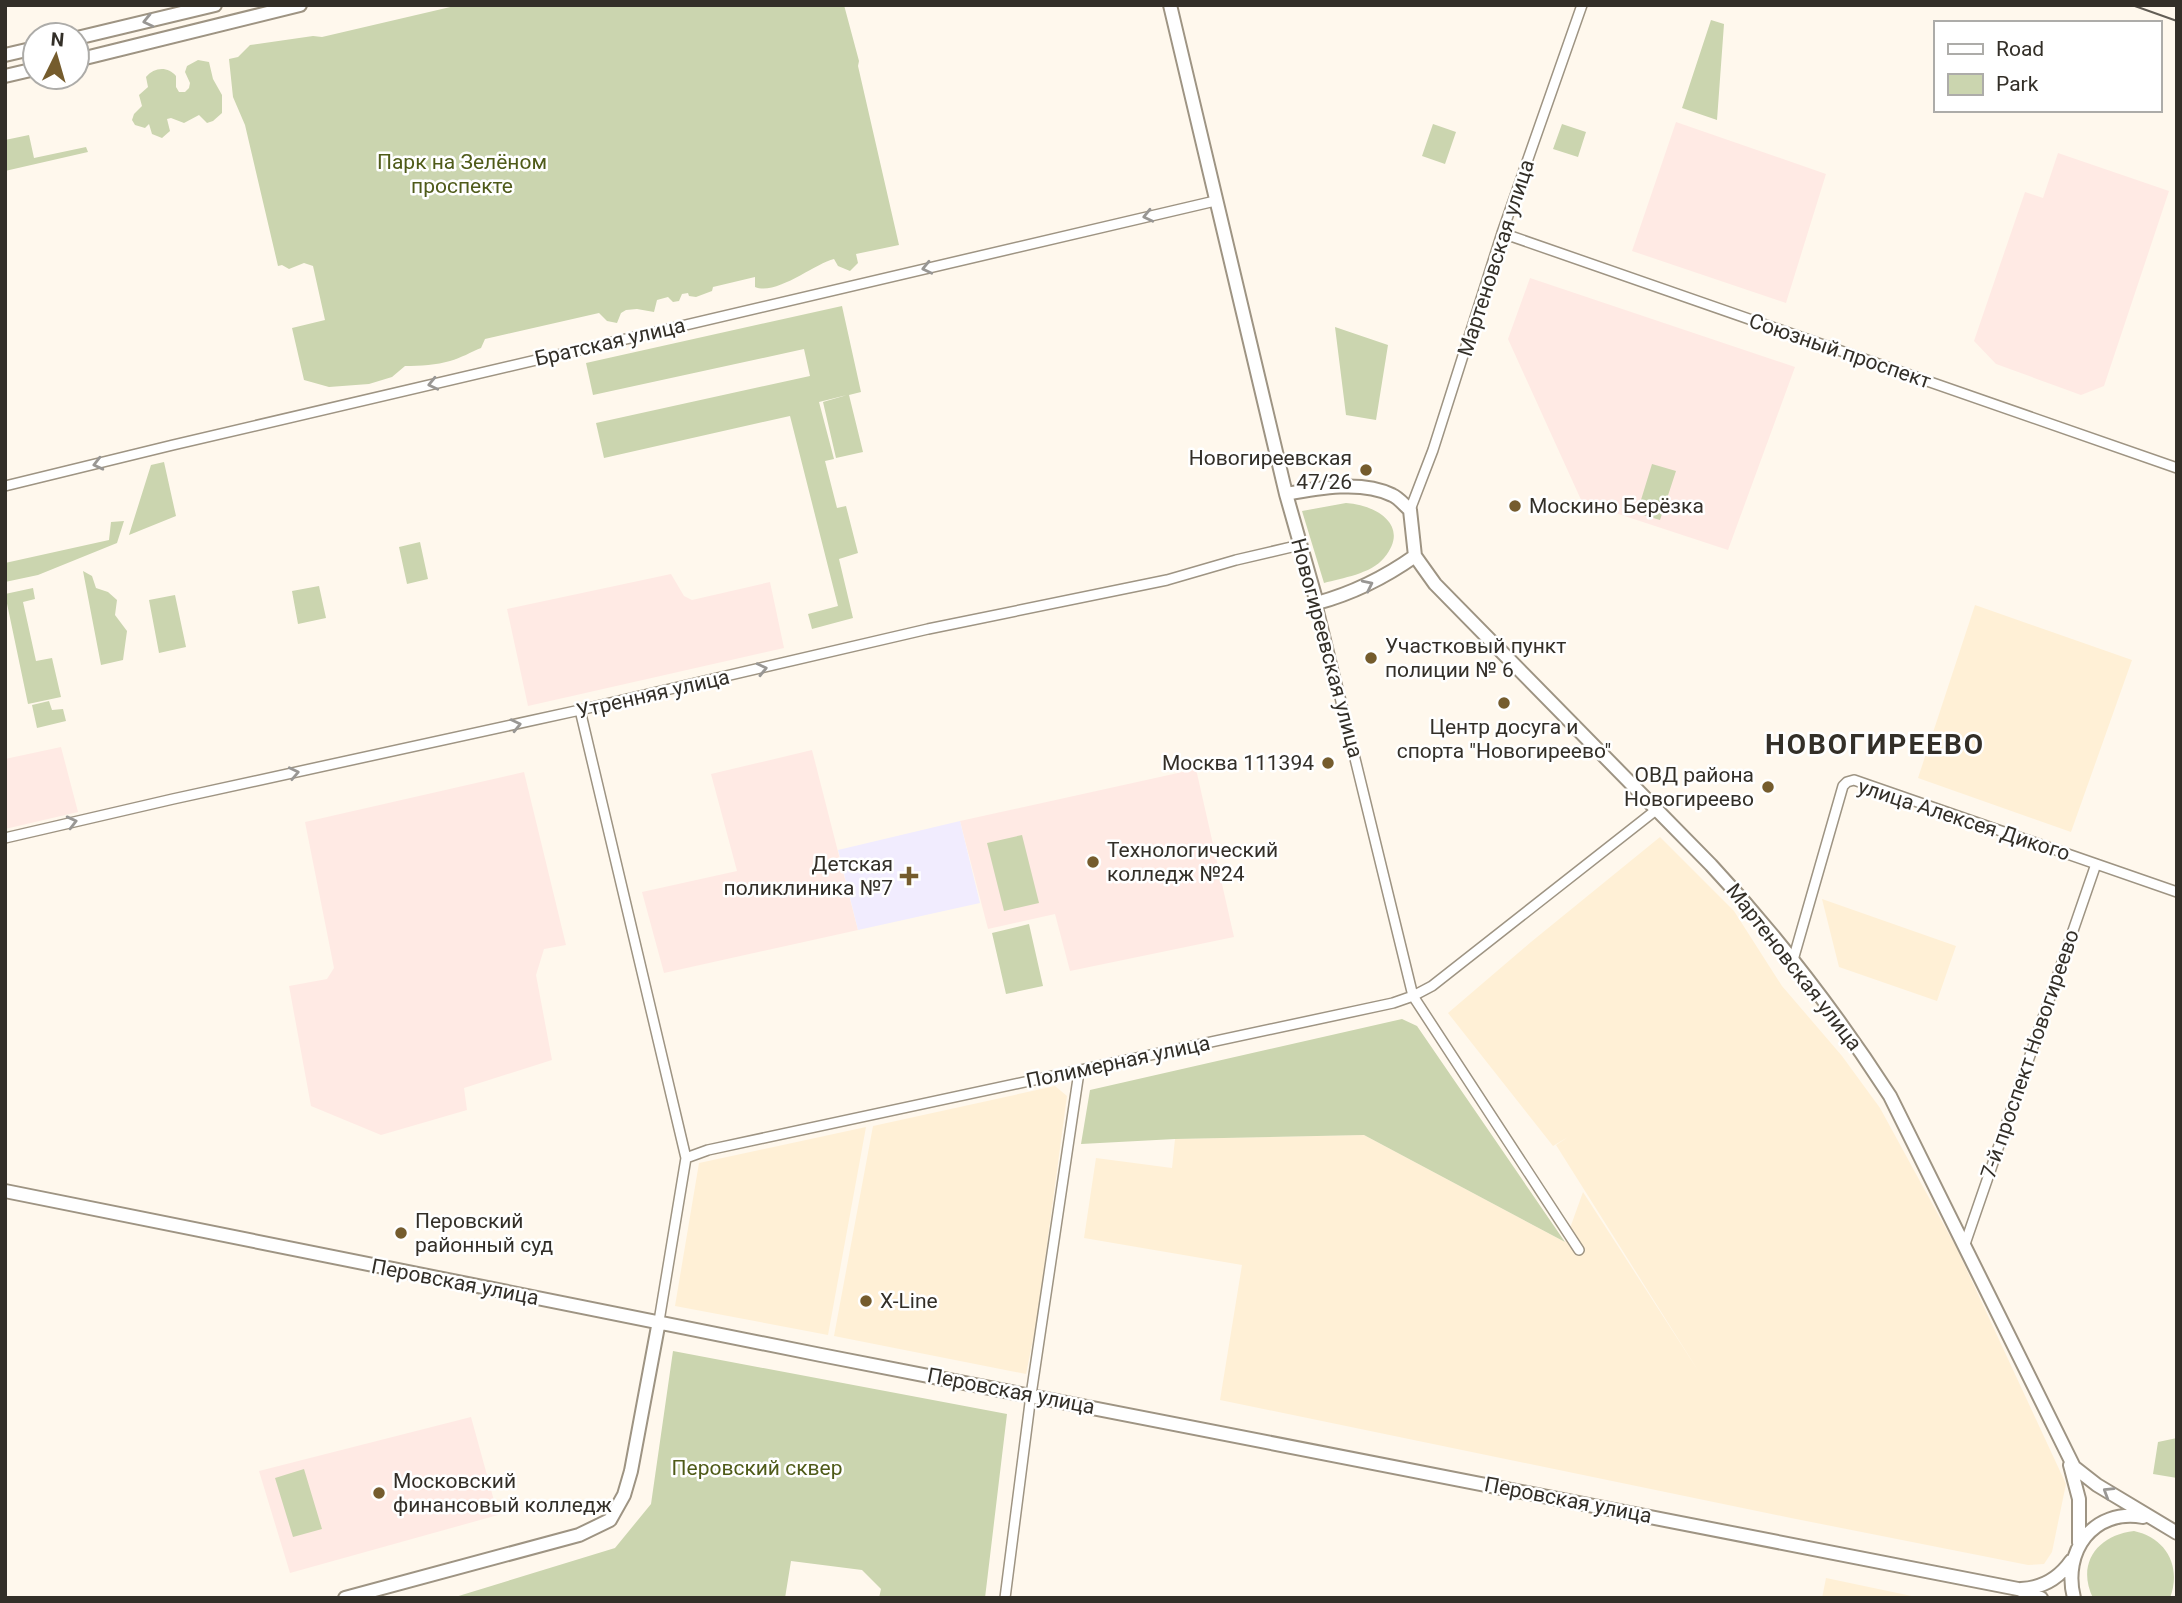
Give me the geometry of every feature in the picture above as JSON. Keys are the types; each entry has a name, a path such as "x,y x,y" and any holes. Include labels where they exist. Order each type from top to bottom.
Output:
{"main road":[{"path":"91,35 215,5"},
{"path":"91,57 300,5"},
{"name":"Новогиреевская улица","path":"1170,5 1214,201 1286,494 1317,603"},
{"path":"1286,494 1340,487 1374,489 1394,495 1410,510 1415,556 1364,587 1317,603"},
{"name":"Мартеновская улица","path":"1415,556 1435,584 1753,910 1864,1056 1890,1096 1965,1244 2066,1455"},
{"name":"Перовская улица","path":"5,1191 2018,1589 2040,1598"},
{"path":"345,1598 579,1535 610,1520 624,1495 631,1471 659,1321"},
{"path":"2066,1455 2083,1476 2174,1533"},
{"path":"2066,1455 2079,1499 2076,1552 2070,1572 2074,1598"},
{"path":"2018,1589 2048,1582 2059,1575 2094,1528 2116,1517 2140,1516 2157,1521"}],"street":[{"name":"Мартеновская улица","path":"1410,510 1433,450 1503,233 1582,5"},
{"name":"Братская улица","path":"5,486 173,444 1214,201"},
{"name":"Союзный проспект","path":"1503,233 2177,468"},
{"name":"Утренняя улица","path":"5,838 580,710 928,629 1167,580 1300,545"},
{"name":"Новогиреевская улица","path":"1317,603 1413,996 1579,1250"},
{"path":"580,710 686,1158 659,1321"},
{"name":"улица Алексея Дикого","path":"1793,960 1843,786 1854,780 2177,892"},
{"name":"Полимерная улица","path":"686,1158 708,1150 1079,1072 1393,1003 1413,996 1432,986 1656,810"},
{"name":"7-й проспект Новогиреево","path":"1965,1244 2096,864"},
{"path":"1004,1598 1079,1072"}],"shaded area":[{"path":"1676,122 1826,174 1786,303 1632,251"},
{"path":"2058,153 2169,191 2104,386 2081,395 1996,364 1974,341 2025,192 2043,198"},
{"path":"1530,278 1795,367 1728,550 1582,502 1508,339"},
{"path":"671,574 684,596 692,600 770,582 784,648 528,706 507,609"},
{"path":"1975,605 2132,660 2071,832 1918,778"},
{"path":"61,747 78,812 5,829 5,759"},
{"path":"812,750 858,930 664,973 642,892 737,871 711,774"},
{"name":"Технологический колледж №24","path":"1196,769 1234,937 1070,971 1055,914 988,929 960,821"},
{"path":"524,772 566,945 544,949 536,975 552,1060 464,1088 467,1110 381,1135 311,1106 289,986 327,979 334,968 305,822"},
{"name":"Детская поликлиника №7","path":"960,821 980,903 858,930 838,850"},
{"path":"1660,837 1734,911 1782,986 1842,1056 1880,1108 1957,1249 2066,1484 2052,1552 2044,1564 2028,1565 1791,1518 1220,1400 1242,1265 1084,1238 1096,1158 1172,1168 1175,1139 1364,1135 1565,1242 1583,1192 1699,1372 1556,1145 1568,1137 1553,1146 1448,1013"},
{"path":"1822,899 1956,946 1937,1001 1839,967"},
{"path":"1055,1086 1067,1096 1037,1320 1026,1374 834,1336 873,1126"},
{"path":"866,1127 828,1335 675,1306 699,1163"},
{"name":"Московский финансовый колледж","path":"471,1417 498,1515 290,1573 259,1471"},
{"path":"1826,1578 1921,1598 1822,1598"}],"green space":[{"name":"Парк на Зелёном проспекте","path":"459,5 844,5 859,61 899,245 856,254 858,263 850,271 838,266 834,259 773,287 755,287 755,277 713,287 712,291 696,297 689,296 688,293 682,294 679,301 673,302 668,297 657,300 654,312 626,310 621,313 617,323 607,321 599,313 485,339 481,348 458,358 434,364 405,366 392,377 369,384 329,387 304,380 292,328 325,320 313,266 304,263 289,269 278,266 245,125 233,97 229,59 238,57 250,45 322,37"},
{"path":"1711,20 1724,24 1717,120 1682,108"},
{"path":"198,60 209,62 213,79 222,95 222,113 207,123 199,115 184,123 167,119 170,131 162,138 152,134 149,124 145,128 135,125 132,120 134,114 142,106 139,95 148,87 146,77 157,70 165,69 176,76 179,92 185,92 190,83 185,72 187,66"},
{"path":"1433,124 1456,132 1445,164 1422,156"},
{"path":"1562,124 1586,132 1578,157 1553,149"},
{"path":"29,135 34,158 86,147 88,152 5,171 5,140"},
{"path":"842,306 861,392 849,395 863,452 836,458 823,402 847,395 819,402 834,459 825,461 837,508 846,506 858,553 839,559 853,618 812,629 808,614 838,606 790,416 604,458 596,423 810,376 804,349 593,395 586,363"},
{"path":"1335,327 1388,345 1376,420 1346,415"},
{"path":"164,462 176,516 129,535 151,465"},
{"path":"1652,464 1676,471 1660,520 1637,513"},
{"path":"1346,503 1369,508 1387,519 1394,536 1391,547 1384,558 1372,568 1324,583 1302,511"},
{"path":"124,521 117,543 38,575 5,582 5,563 109,540 111,522"},
{"path":"420,542 428,579 407,584 399,547"},
{"path":"83,571 92,576 96,588 108,592 117,600 115,615 127,631 123,660 101,665"},
{"path":"319,586 326,618 298,624 292,591"},
{"path":"33,588 35,599 23,602 36,661 52,658 61,697 28,704 5,594"},
{"path":"175,595 186,647 159,653 149,600"},
{"path":"49,701 52,710 63,709 66,721 37,728 32,705"},
{"path":"1022,835 1039,903 1004,911 987,843"},
{"path":"1029,924 1043,986 1006,994 992,933"},
{"path":"1402,1019 1417,1026 1565,1242 1364,1135 1081,1144 1090,1090"},
{"name":"Перовский сквер","path":"673,1351 1007,1414 985,1598 879,1598 881,1589 862,1570 791,1561 785,1598 452,1598 615,1548 651,1504"},
{"path":"2177,1438 2177,1478 2153,1474 2158,1442"},
{"path":"304,1469 322,1529 293,1537 275,1478"},
{"path":"2134,1531 2155,1540 2168,1555 2174,1575 2170,1598 2093,1598 2087,1573 2094,1553 2110,1538"}],"tram line":[{"path":"2132,5 2177,21"}],"place":[{"name":"Новогиреевская 47/26","path":"1366,470"},
{"name":"Москино Берёзка","path":"1515,506"},
{"name":"Участковый пункт полиции № 6","path":"1371,658"},
{"name":"Центр досуга и спорта \"Новогиреево\"","path":"1504,703"},
{"name":"Москва 111394","path":"1328,763"},
{"name":"ОВД района Новогиреево","path":"1768,787"},
{"name":"Технологический колледж №24","path":"1093,862"},
{"name":"Детская поликлиника №7","path":"909,876"},
{"name":"Перовский районный суд","path":"401,1233"},
{"name":"X-Line","path":"866,1301"},
{"name":"Московский финансовый колледж","path":"379,1493"}],"district":[{"name":"НОВОГИРЕЕВО","path":"1875,744"}]}
